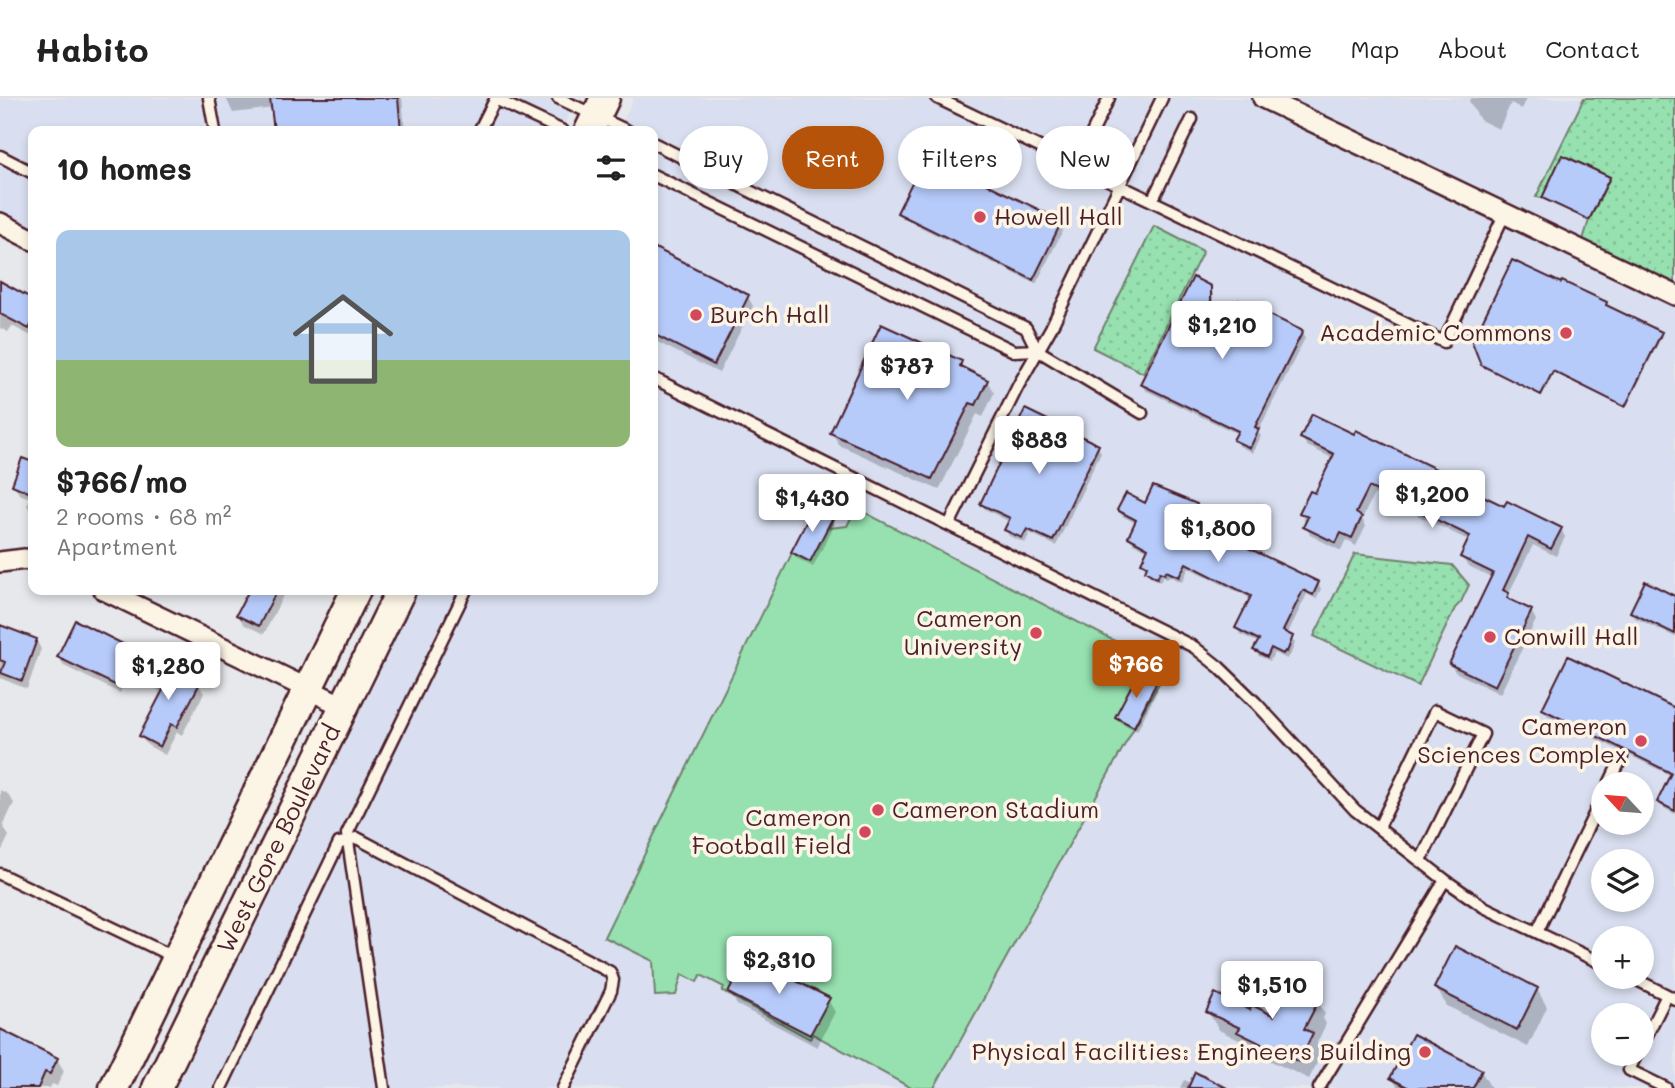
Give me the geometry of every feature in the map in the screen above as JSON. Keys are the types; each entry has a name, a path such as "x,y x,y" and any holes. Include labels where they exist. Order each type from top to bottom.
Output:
{"main road":[{"name":"West Gore Boulevard","path":"114,1088 354,595"},
{"name":"West Gore Boulevard","path":"157,1088 398,595"}],"street":[{"path":"1263,98 1675,295"},
{"path":"0,223 28,237"},
{"path":"0,562 28,560"},
{"path":"114,595 343,706"}],"lane":[{"path":"210,98 214,126"},
{"path":"485,126 496,98 553,126"},
{"path":"558,98 618,126"},
{"path":"937,98 1036,145"},
{"path":"1095,126 1109,98"},
{"path":"1135,154 1162,98"},
{"path":"1152,201 1192,119"},
{"path":"658,146 1026,328 1037,350 1142,413"},
{"path":"0,156 28,170"},
{"path":"658,177 1014,351 1037,350"},
{"path":"949,525 1037,350 1051,328 1118,189"},
{"path":"1128,189 1444,342 1505,214"},
{"path":"658,380 1204,654 1256,703 1355,810 1484,907 1591,958"},
{"path":"384,1088 347,841 349,827 464,595"},
{"path":"1379,827 1435,711 1483,734 1421,860"},
{"path":"1615,772 1622,757"},
{"path":"1537,932 1591,821"},
{"path":"222,1088 339,843 357,838 610,971 613,980 611,991 563,1088"},
{"path":"0,874 176,958"},
{"path":"1319,1088 1445,880"},
{"path":"1654,988 1671,997 1654,1025"},
{"path":"1631,1066 1629,1070 1666,1088"}],"shaded area":[{"path":"0,98 577,98 563,126 28,126 28,228 0,214"},
{"name":"Cameron University","path":"634,98 1675,98 1675,1088 176,1088 378,676 413,595 658,595 658,126 620,126"}],"green space":[{"path":"1584,98 1675,98 1675,283 1583,240 1589,220 1610,177 1563,155 1542,198 1536,197"},
{"path":"1154,226 1203,251 1143,373 1093,348"},
{"name":"Cameron Stadium","path":"814,508 834,518 829,528 847,526 856,508 1134,651 1125,669 1130,679 1133,681 1139,671 1159,683 934,1088 911,1088 813,1034 810,1039 722,991 724,987 701,975 697,982 682,974 676,995 655,996 653,961 604,937"},
{"path":"1355,554 1452,565 1469,585 1455,608 1418,686 1314,636"}],"building":[{"path":"270,98 398,98 401,126 273,126"},
{"path":"1562,155 1610,177 1589,220 1542,198"},
{"name":"Howell Hall","path":"909,189 997,189 1062,221 1033,280 897,213"},
{"name":"Burch Hall","path":"658,250 749,295 714,365 658,337"},
{"name":"Academic Commons","path":"1512,260 1607,302 1606,305 1662,332 1625,407 1553,371 1541,395 1481,365 1466,326 1477,332"},
{"path":"1193,277 1211,286 1211,309 1230,318 1239,300 1303,331 1255,427 1259,429 1250,448 1233,440 1238,431 1140,384"},
{"path":"0,281 28,296 28,328 0,314"},
{"path":"881,324 962,361 960,366 988,380 976,405 970,403 932,479 830,433"},
{"path":"1025,409 1099,445 1053,541 1027,529 1022,538 1004,530 1010,518 980,504"},
{"path":"1312,414 1354,434 1356,430 1479,490 1477,493 1504,506 1507,501 1562,528 1551,549 1528,537 1503,590 1509,593 1507,598 1532,610 1495,686 1449,664 1493,573 1460,557 1470,536 1369,487 1356,513 1362,517 1352,538 1341,533 1336,543 1303,527 1308,517 1299,513 1310,491 1315,493 1334,454 1300,438"},
{"path":"22,458 28,460 28,492 12,485"},
{"path":"1153,486 1197,504 1190,520 1212,531 1216,522 1242,535 1239,541 1244,546 1319,582 1313,595 1303,590 1283,631 1293,636 1287,652 1283,654 1271,648 1267,657 1253,650 1259,640 1235,628 1251,596 1186,563 1179,577 1166,571 1165,574 1160,572 1157,578 1145,571 1147,566 1141,563 1148,548 1128,537 1136,520 1117,510 1126,493 1145,503"},
{"path":"814,507 833,517 810,562 791,552"},
{"path":"1645,581 1675,596 1675,634 1630,612"},
{"path":"246,595 274,595 259,626 236,615"},
{"path":"75,620 133,649 115,685 57,657"},
{"path":"0,625 37,639 22,681 1,673 5,662 0,660"},
{"name":"Cameron Sciences Complex","path":"1568,656 1675,708 1675,811 1657,802 1671,773 1542,709"},
{"path":"156,661 200,683 177,727 171,724 160,747 139,736 164,688 147,679"},
{"path":"1138,673 1156,683 1134,727 1115,717"},
{"path":"1455,946 1538,988 1517,1030 1434,988"},
{"path":"747,956 830,998 810,1035 728,993"},
{"path":"1290,982 1316,994 1312,1002 1317,1004 1304,1029 1313,1033 1299,1062 1237,1032 1240,1028 1206,1012 1215,993 1250,1010 1252,1005 1274,1016"},
{"path":"0,1029 58,1058 50,1074 45,1072 38,1088 0,1088"},
{"name":"Physical Facilities: Engineers Building","path":"1413,1034 1482,1070 1473,1088 1409,1088 1390,1078"},
{"path":"1195,1072 1227,1088 1188,1088"}],"place":[{"name":"Howell Hall","path":"980,217"},
{"name":"Burch Hall","path":"696,315"},
{"name":"Academic Commons","path":"1566,333"},
{"name":"Cameron University","path":"1036,633"},
{"name":"Conwill Hall","path":"1490,637"},
{"name":"Cameron Sciences Complex","path":"1641,741"},
{"name":"Cameron Stadium","path":"878,810"},
{"name":"Cameron Football Field","path":"865,832"},
{"name":"Physical Facilities: Engineers Building","path":"1425,1052"}]}
